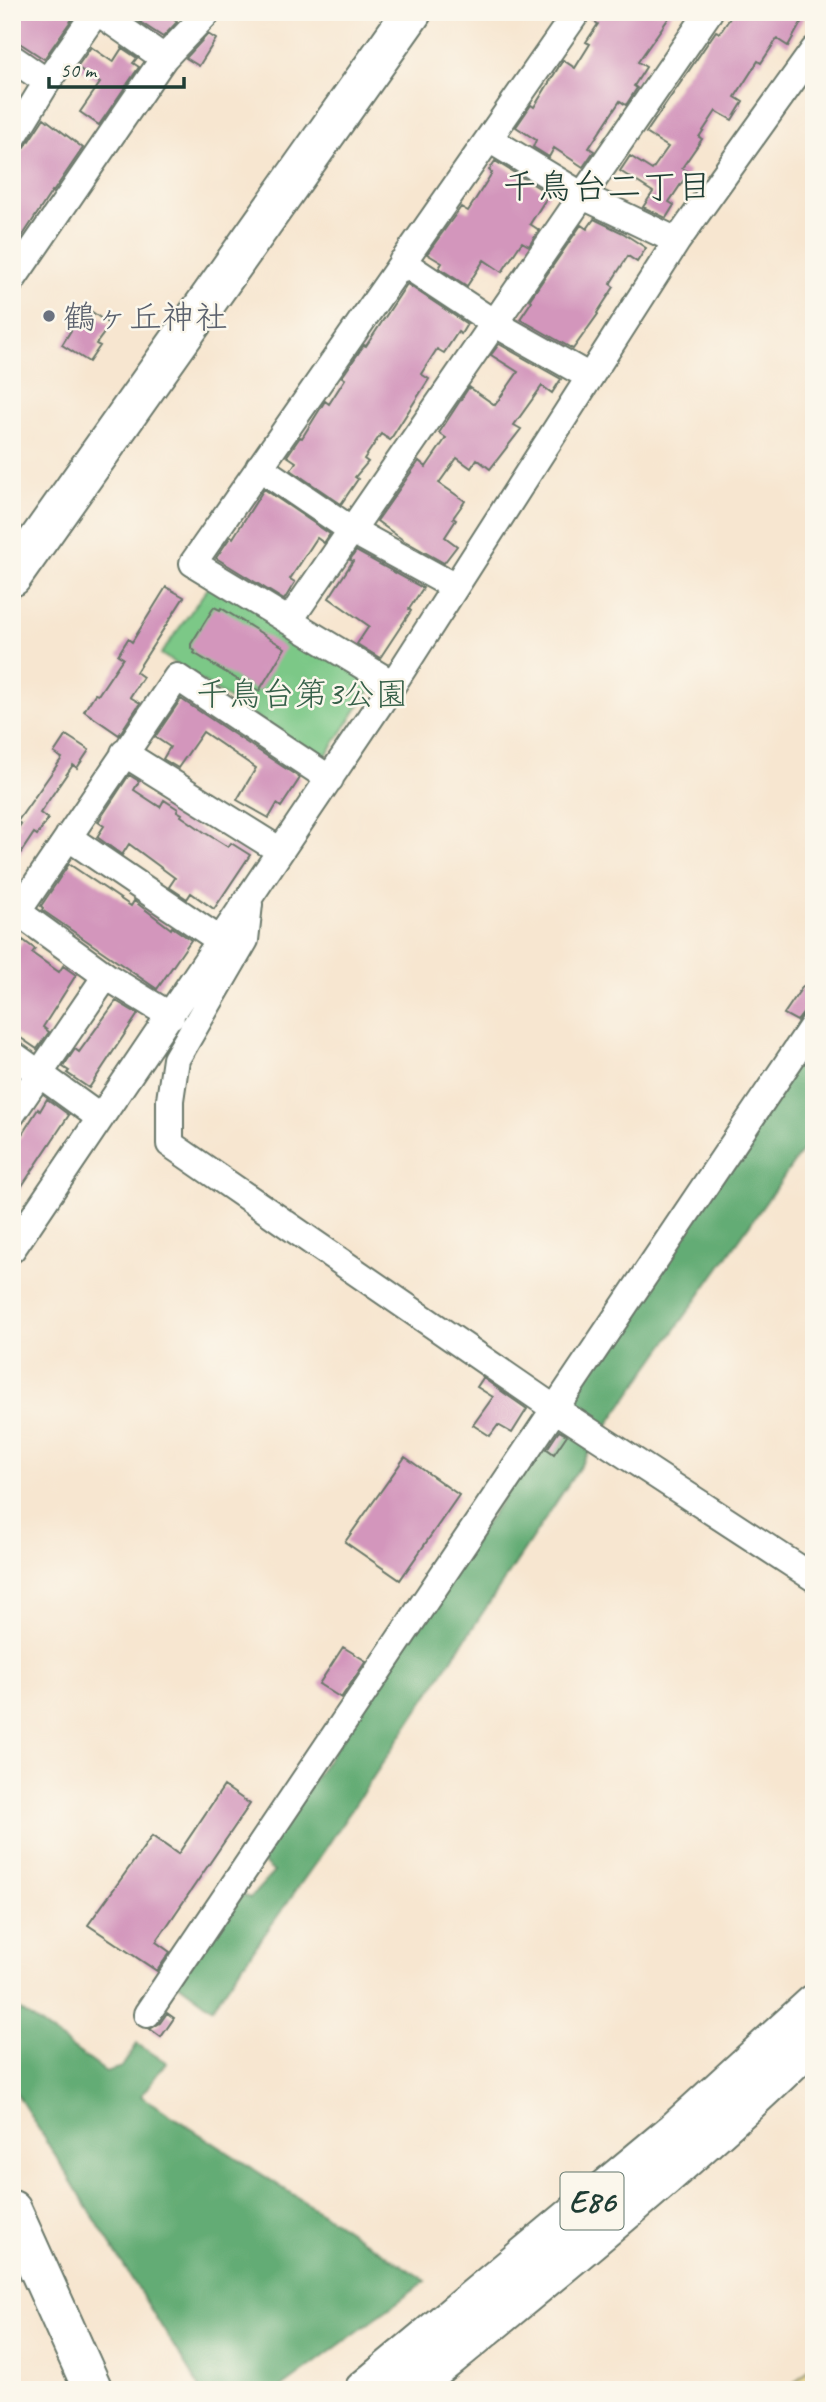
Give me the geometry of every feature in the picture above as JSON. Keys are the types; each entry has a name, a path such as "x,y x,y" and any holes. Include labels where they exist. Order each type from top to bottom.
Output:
{"highway":[{"path":"12,577 412,12"},
{"name":"E86","path":"363,2390 676,2131 814,2004"},
{"name":"E86","path":"409,2390 602,2231 744,2108 814,2040"},
{"path":"12,2210 93,2390"}],"street":[{"path":"12,139 47,82 97,12 164,58"},
{"path":"12,280 164,58 208,12"},
{"path":"393,684 193,563 577,12"},
{"path":"289,621 709,12"},
{"path":"12,1249 393,684 677,242 814,50"},
{"path":"12,58 47,82"},
{"path":"489,139 583,195 677,242"},
{"path":"402,262 494,323 590,377"},
{"path":"259,467 353,531 455,587"},
{"path":"171,1016 15,916 124,753 177,677 330,779"},
{"path":"124,753 279,850"},
{"path":"68,837 221,941"},
{"path":"249,899 245,940 176,1059 170,1100 170,1144 555,1409 814,1578"},
{"path":"12,1114 106,976"},
{"path":"147,2014 814,1024"},
{"path":"12,1054 99,1118"}],"green space":[{"name":"千鳥台第3公園","path":"212,582 374,684 322,761 161,654"},
{"path":"814,1035 814,1134 607,1426 324,1851 212,2008 178,1983 238,1893 250,1898 274,1872 260,1860"},
{"path":"12,2004 106,2072 122,2067 137,2044 166,2062 141,2096 426,2281 278,2390 201,2390 12,2086"}],"sand":[{"path":"814,2363 814,2390 788,2390"}],"building":[{"path":"12,12 77,12 44,59 12,38"},
{"path":"147,12 163,12 177,22 163,37 140,22"},
{"path":"593,12 673,12 638,62 646,67 634,86 637,88 626,105 620,101 589,148 594,151 583,167 554,148 549,157 533,147 536,140 516,127 531,105 534,107 563,60 575,68 590,44 586,42 598,24 591,19"},
{"path":"734,12 807,12 788,46 777,39 761,63 758,61 735,97 743,102 732,120 716,111 699,137 702,139 682,168 689,172 669,202 674,205 666,218 643,207 653,192 620,171 630,156 652,170 668,147 646,133 716,31 720,33"},
{"path":"208,34 216,39 199,66 186,58"},
{"path":"91,47 113,62 122,48 137,58 133,63 139,67 99,125 80,112 100,83 77,67"},
{"path":"44,118 83,148 12,252 12,162"},
{"path":"495,161 549,194 530,224 539,230 529,246 522,242 502,272 484,260 467,286 439,268 442,263 427,254 461,207 468,211 492,173 489,170"},
{"path":"594,219 646,248 637,262 628,256 610,284 614,287 573,349 520,319 532,301 530,299 581,225 587,229"},
{"path":"407,284 467,324 444,353 437,349 421,374 429,379 390,440 381,434 364,459 368,462 355,477 358,479 341,504 291,470 296,462 287,456 300,437 302,438 325,401 329,404 345,379 342,377"},
{"path":"88,309 110,325 96,344 100,346 89,362 62,345 78,319 80,320"},
{"path":"499,344 561,379 552,393 542,386 514,425 521,429 490,469 477,459 471,468 457,458 439,483 465,501 453,518 456,520 445,537 457,546 444,563 403,540 377,521 419,461 426,467 446,438 439,433 469,387 495,405 518,372 491,355"},
{"path":"264,489 330,534 324,543 317,538 290,579 295,582 284,600 216,558 231,536 233,538"},
{"path":"356,551 423,588 380,658 357,644 369,626 329,598 353,561 350,560"},
{"path":"166,587 184,597 136,672 143,677 130,697 140,703 119,735 84,711 123,658 118,655 128,639 132,642"},
{"path":"214,607 220,610 221,608 285,648 259,691 194,653 191,648"},
{"path":"181,699 300,778 281,807 277,804 269,818 237,800 256,768 203,732 178,768 163,759 170,747 155,737"},
{"path":"66,735 89,750 77,768 73,765 40,813 48,819 37,835 34,833 12,866 12,837 21,824 17,822 62,758 54,753"},
{"path":"129,775 139,781 134,790 160,807 164,800 207,834 228,847 231,843 250,855 214,909 191,893 187,899 169,887 175,878 129,844 122,855 97,837 104,826 98,822"},
{"path":"69,864 131,906 134,901 171,929 172,927 191,940 157,989 42,910 41,906"},
{"path":"23,940 35,949 32,953 59,972 63,966 76,975 43,1027 49,1032 37,1049 12,1032 12,956"},
{"path":"803,986 814,993 814,999 797,1021 784,1014"},
{"path":"116,1001 138,1014 89,1088 67,1073 69,1071 63,1067 75,1049 79,1052"},
{"path":"47,1099 69,1115 12,1201 12,1150"},
{"path":"483,1378 527,1409 512,1433 498,1425 490,1436 473,1425 493,1397 477,1387"},
{"path":"559,1431 567,1435 554,1454 547,1449"},
{"path":"405,1457 459,1495 400,1580 345,1542"},
{"path":"343,1647 366,1661 341,1698 319,1684"},
{"path":"224,1786 250,1804 156,1942 170,1952 157,1971 88,1925 152,1836 178,1854"},
{"path":"167,2013 174,2018 161,2037 150,2029 160,2023"}],"place":[{"name":"鶴ヶ丘神社","path":"49,316"}],"district":[{"name":"千鳥台二丁目","path":"607,186"}]}
